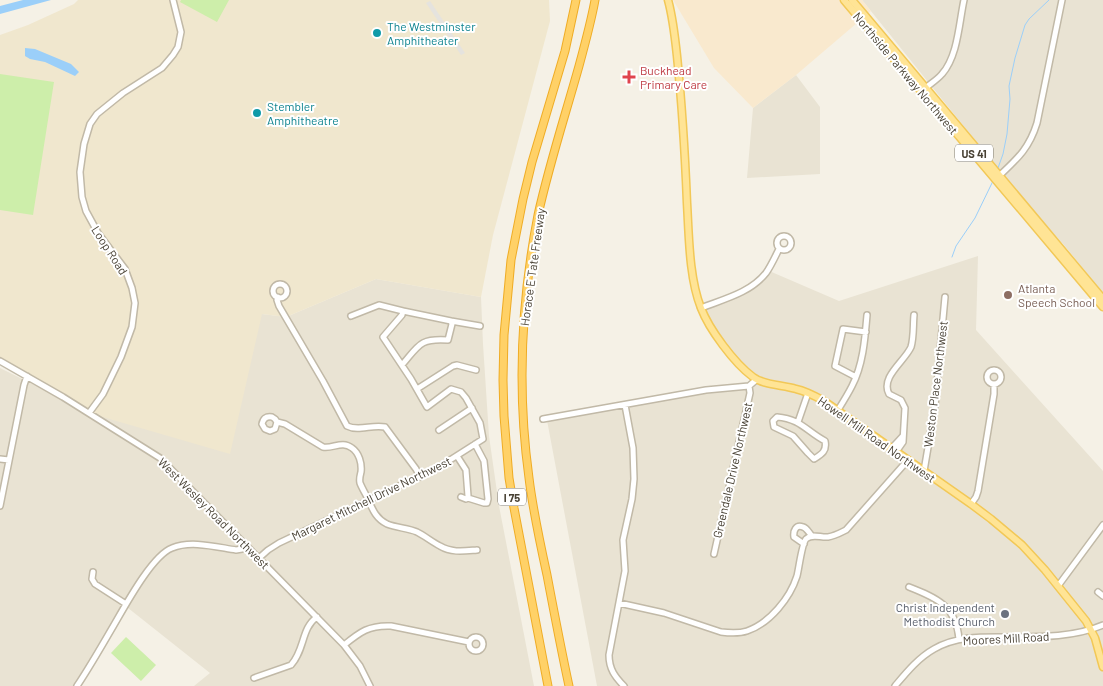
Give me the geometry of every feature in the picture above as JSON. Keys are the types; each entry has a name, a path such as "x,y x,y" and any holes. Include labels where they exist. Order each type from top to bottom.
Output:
{"highway":[{"name":"Horace E Tate Freeway","path":"548,686 509,478 504,416 504,335 510,268 523,199 565,51 576,0"},
{"name":"Horace E Tate Freeway","path":"569,686 534,513 529,478 523,412 523,343 528,282 538,216 597,0"}],"main road":[{"path":"668,0 682,100 690,251 694,280 701,308 711,327 725,348 756,380"},
{"name":"Northside Parkway Northwest","path":"844,0 924,89"},
{"name":"Northside Parkway Northwest","path":"852,0 1103,307"},
{"name":"Northside Parkway Northwest","path":"998,178 1103,299"},
{"name":"Howell Mill Road Northwest","path":"756,380 796,388 824,401 991,519 1022,545 1086,621 1095,638 1103,667"}],"street":[{"name":"Loop Road","path":"89,413 103,394 121,357 132,327 135,303 125,269 98,233 86,211 82,197 80,172 84,144 90,124 97,114 123,93 162,68 178,47 181,32 173,0"},
{"path":"924,89 943,73 950,62 954,52 964,0"},
{"path":"998,178 1023,152 1033,135 1062,0"},
{"path":"701,308 741,293 752,286 767,272 780,249"},
{"name":"Weston Place Northwest","path":"924,471 935,406 945,296"},
{"path":"278,297 279,306 347,426 351,428 385,427 420,477"},
{"path":"351,316 379,305 403,312 480,326"},
{"path":"403,312 383,337 427,406 451,389 461,392 472,408 439,430"},
{"path":"893,450 903,436 905,408 901,400 889,394 887,388 890,376 912,345 914,315"},
{"path":"838,410 853,385 861,362 867,316"},
{"path":"402,365 419,344 434,339 448,340 451,321"},
{"path":"856,377 835,366 843,328 866,332"},
{"name":"West Wesley Road Northwest","path":"0,361 28,376 160,458 344,645 360,666 370,686"},
{"path":"417,388 453,366 457,365 476,370"},
{"path":"0,506 24,385 28,376"},
{"path":"543,419 706,390 749,386 756,380"},
{"path":"971,504 978,491 994,384"},
{"name":"Greendale Drive Northwest","path":"714,554 750,394 749,386"},
{"path":"798,422 808,393"},
{"path":"624,686 614,675 609,662 610,646 625,571 623,540 632,499 634,470 633,448 625,405"},
{"name":"Margaret Mitchell Drive Northwest","path":"259,558 279,543 420,477 483,439 480,423 472,408"},
{"path":"777,417 798,422 825,441 826,447 823,454 814,459 794,436 774,427 773,421 777,417"},
{"path":"277,422 285,424 323,447 328,448 346,444 353,449 359,456 361,484 368,500 376,515 388,524 417,532 448,550 478,550"},
{"path":"461,497 484,503 488,499 484,461 475,444"},
{"path":"457,456 466,470 468,498"},
{"path":"0,459 9,460"},
{"path":"804,544 794,537 793,533 796,528 804,527 812,536 822,538 830,537 846,530 908,460"},
{"path":"1058,586 1103,525"},
{"path":"619,604 664,613 720,632 735,633 748,631 765,620 787,597 796,577 806,539 812,536"},
{"path":"77,686 136,588 163,553 179,545 236,550 248,547"},
{"path":"93,572 92,579 95,584 126,604"},
{"path":"909,587 936,598 948,609 956,623 960,639"},
{"path":"1098,592 1103,596"},
{"path":"254,678 291,665 302,648 309,623 317,617"},
{"name":"Moores Mill Road","path":"895,686 928,653 939,646 960,639 1077,633 1103,625"},
{"path":"344,645 362,631 382,626 391,626 469,642"}],"shaded area":[{"path":"78,0 549,0 550,21 493,235 481,297 376,279 286,317 262,314 230,454 89,413 0,361 0,35 28,25 74,4"},
{"path":"673,0 862,0 871,11 796,75 753,108 714,68"},
{"path":"862,0 1103,0 1103,293 1064,245 1020,196"},
{"path":"430,1 465,53 461,55 426,3"},
{"path":"796,75 820,107 820,174 747,178 753,108"},
{"path":"978,256 976,330 1103,471 1103,686 597,686 546,415 755,383 696,308 738,293 767,270 839,301"},
{"path":"376,279 481,297 489,436 499,506 534,686 194,686 210,673 123,604 74,686 0,686 0,368 89,412 262,314 286,317"}],"green space":[{"path":"181,0 229,0 217,22 180,2"},
{"path":"0,74 54,82 33,215 0,210"},
{"path":"126,637 156,665 141,681 111,653"}],"water":[{"path":"23,0 51,0 0,14 0,6"},
{"path":"25,48 35,49 71,64 79,72 75,76 45,62 30,59 25,56"}],"waterway":[{"path":"998,168 1007,134 1010,99 1009,86 1025,25 1049,0"},
{"path":"952,257 956,246 975,218 993,181"}],"place":[{"name":"The Westminster Amphitheater","path":"377,33"},
{"name":"Buckhead Primary Care","path":"629,77"},
{"name":"Stembler Amphitheatre","path":"257,113"},
{"name":"Atlanta Speech School","path":"1008,295"},
{"name":"Christ Independent Methodist Church","path":"1005,614"}]}
